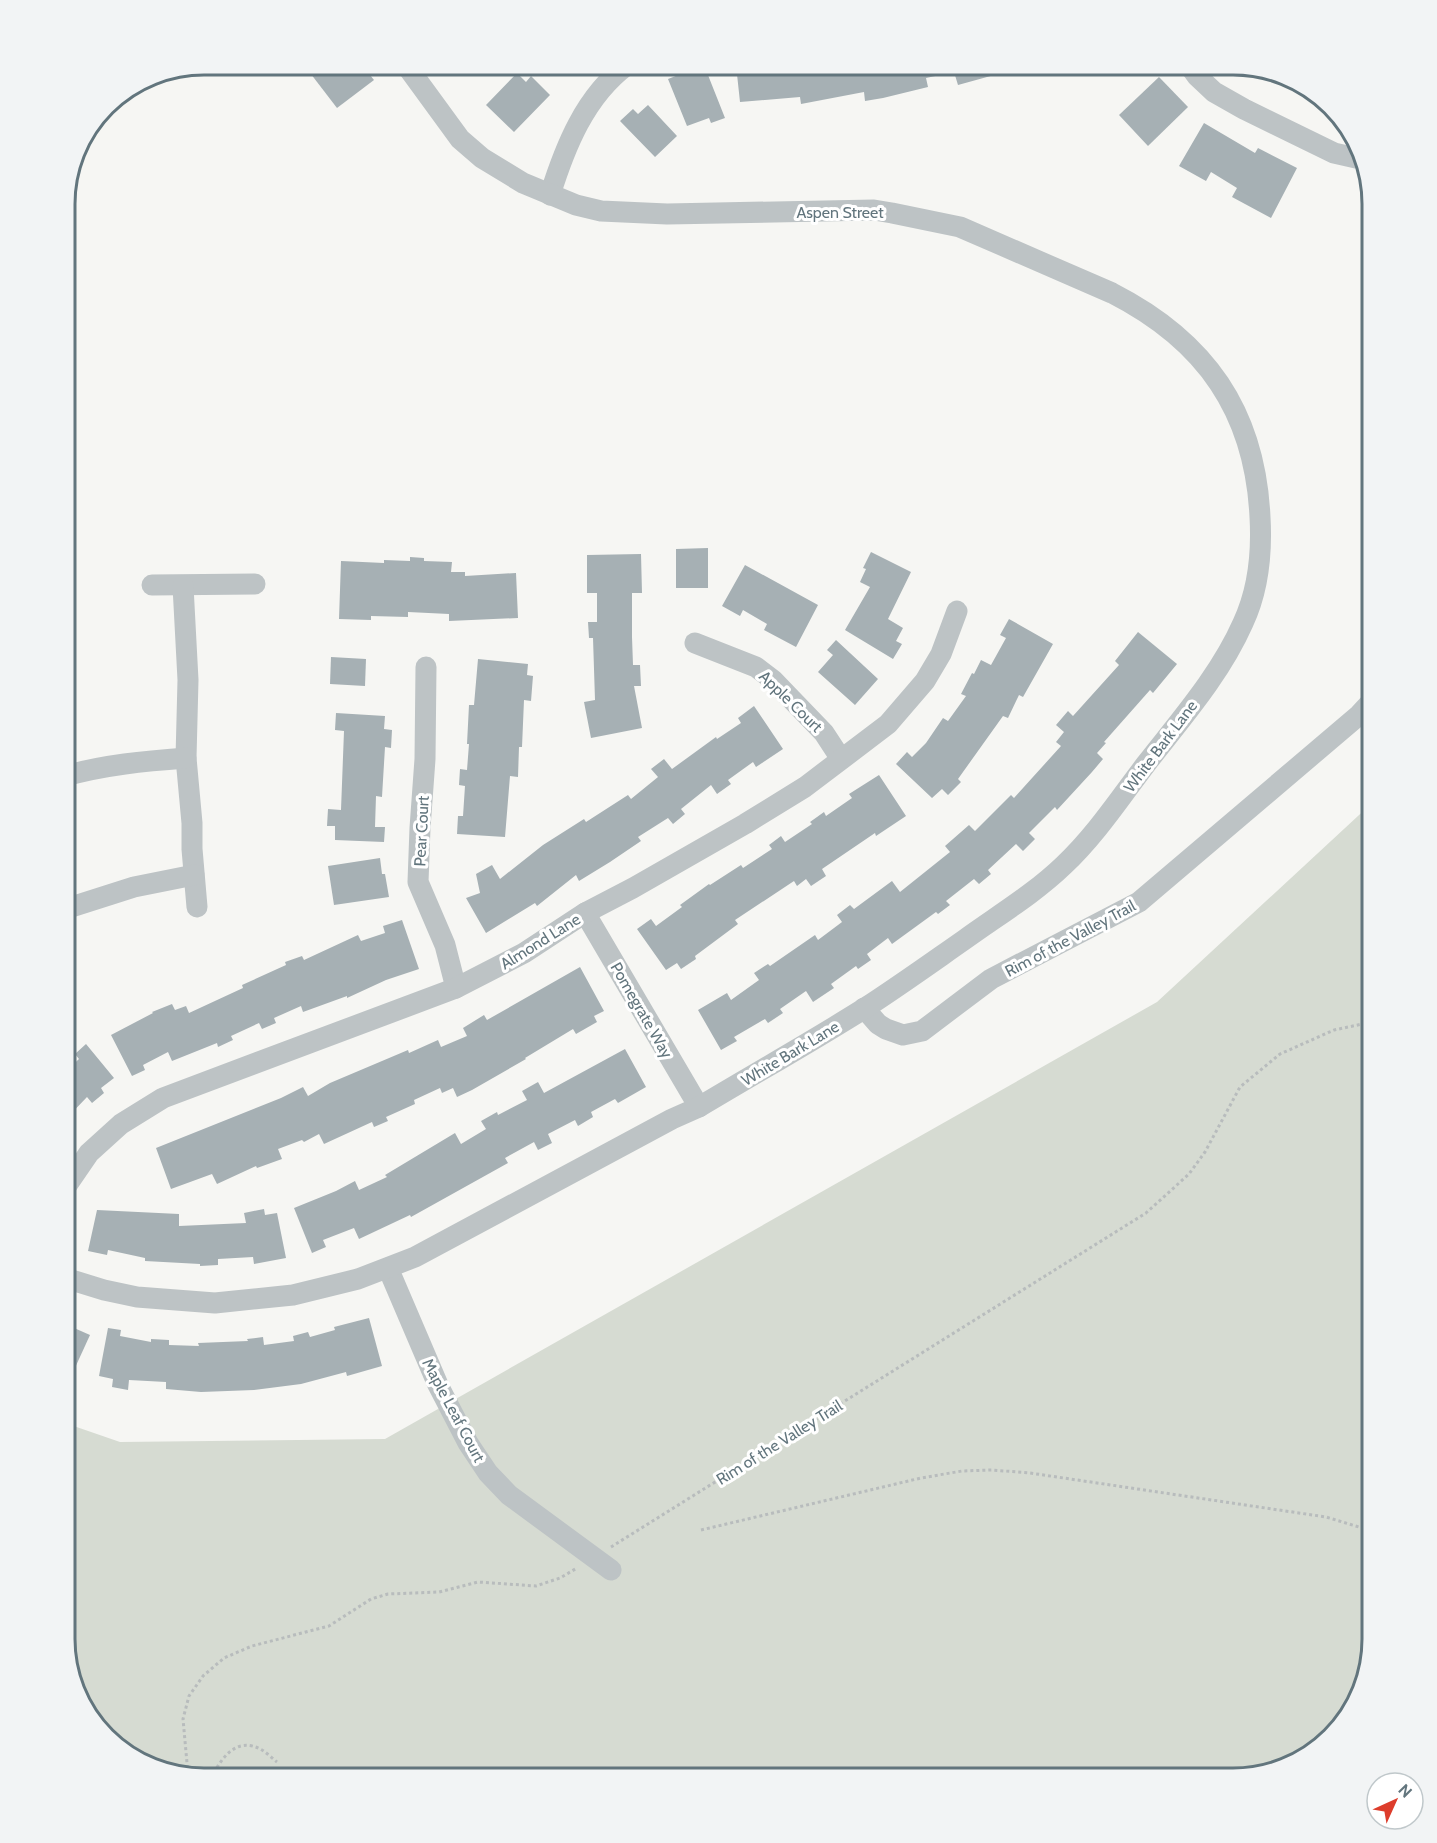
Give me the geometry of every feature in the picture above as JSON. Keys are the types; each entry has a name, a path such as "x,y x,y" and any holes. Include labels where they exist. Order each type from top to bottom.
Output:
{"street":[{"name":"Aspen Street","path":"414,75 460,139 482,158 504,173 576,205 601,211 667,214 874,210 917,217 960,227 1112,293 1134,304 1179,338 1213,372 1237,413 1250,448 1256,474"},
{"path":"550,195 571,137 598,92 614,75"},
{"path":"1196,75 1214,92 1244,109 1334,153 1353,157"},
{"name":"White Bark Lane","path":"75,1281 136,1297 215,1303 293,1295 358,1279 415,1257 672,1119 699,1107 864,1008 1042,885 1065,864 1109,813 1217,671 1244,622 1255,585 1261,539 1256,474"},
{"path":"152,585 255,584"},
{"path":"183,586 188,680 186,758 197,907"},
{"name":"Almond Lane","path":"75,1173 89,1153 121,1124 164,1098 456,987 524,952 585,913 745,824 805,787 888,724 924,681 941,654 957,611"},
{"name":"Apple Court","path":"695,644 756,667 772,680 824,733 841,759"},
{"name":"Pear Court","path":"426,667 425,759 418,882 445,945 456,987"},
{"name":"Rim of the Valley Trail","path":"864,1008 878,1024 886,1029 903,1035 922,1031 992,979 1140,902 1362,712"},
{"path":"75,773 87,769 186,758"},
{"path":"75,906 134,887 194,874"},
{"name":"Pomegrate Way","path":"585,913 699,1107"},
{"name":"Maple Leaf Court","path":"388,1268 438,1385 468,1443 488,1473 509,1495 611,1570"}],"path":[{"name":"Rim of the Valley Trail","path":"187,1767 183,1719 189,1696 203,1676 224,1658 252,1646 329,1626 371,1599 388,1594 439,1592 478,1582 536,1586 560,1578 1146,1213 1189,1174 1205,1152 1240,1087 1248,1080 1280,1054 1334,1030 1362,1024"},
{"path":"701,1530 921,1478 962,1471 992,1470 1030,1473 1326,1516 1362,1528"},
{"path":"216,1768 232,1749 248,1745 263,1750 277,1762"}],"shaded area":[{"path":"1362,812 1361,1656 1358,1673 1345,1704 1324,1730 1305,1746 1267,1764 1233,1768 204,1768 170,1764 139,1751 113,1730 97,1711 82,1681 75,1648 75,1426 120,1442 385,1439 1157,1002"}],"building":[{"path":"312,75 370,75 374,80 337,108"},
{"path":"515,75 519,75 526,82 531,76 550,95 514,132 486,105"},
{"path":"678,75 708,75 725,118 711,123 709,118 687,126 668,79"},
{"path":"737,75 940,75 926,78 928,87 865,101 864,92 801,104 800,97 740,102"},
{"path":"955,75 994,75 958,85"},
{"path":"1159,77 1188,107 1148,146 1119,115"},
{"path":"648,105 677,136 655,157 620,121 633,109 638,114"},
{"path":"1204,123 1255,153 1258,148 1297,168 1271,218 1232,197 1237,188 1211,172 1206,181 1179,166"},
{"path":"708,548 708,588 676,588 676,549"},
{"path":"871,552 911,572 888,619 903,628 896,641 902,644 893,659 845,630 870,587 860,582 866,569 863,568"},
{"path":"641,554 642,593 632,593 632,637 633,665 640,665 641,686 634,686 642,728 591,738 584,702 595,700 593,638 589,638 588,622 597,622 597,593 587,593 587,555"},
{"path":"410,557 424,558 424,561 452,562 451,572 465,572 465,576 516,573 518,618 449,621 449,614 408,612 408,617 371,616 371,620 339,619 341,561 384,563 384,560 410,561"},
{"path":"745,565 818,605 796,647 764,630 767,624 743,610 740,616 722,606"},
{"path":"1009,619 1053,644 1023,697 1019,695 1008,718 1003,716 958,779 961,782 948,795 942,789 932,798 896,764 907,752 912,757 926,743 943,718 948,721 966,696 961,694 981,660 991,665 1006,638 1000,635"},
{"path":"1138,632 1177,664 1153,693 1150,690 1104,742 1106,743 1097,753 1103,759 1092,772 1057,810 1055,807 1029,833 1035,839 1023,851 1016,844 988,870 991,874 979,884 974,879 946,901 950,905 938,914 936,912 892,944 888,938 867,954 871,960 858,969 856,966 831,984 834,988 813,1002 806,991 780,1009 783,1013 768,1023 765,1019 734,1037 737,1041 721,1050 698,1010 727,993 731,1000 759,980 754,973 768,964 770,966 815,935 818,940 842,922 837,915 850,905 854,909 892,881 900,892 950,852 945,846 969,825 975,831 1011,795 1014,798 1061,746 1056,742 1064,732 1056,725 1068,711 1073,716 1119,665 1115,661"},
{"path":"836,640 878,679 855,705 818,672 833,655 827,650"},
{"path":"331,657 366,659 365,686 330,684"},
{"path":"478,659 528,664 527,675 533,676 531,701 524,700 518,777 510,776 505,837 457,834 458,816 463,816 465,786 459,785 460,769 467,770 469,705 474,705"},
{"path":"754,706 783,749 756,767 753,762 728,780 731,784 717,794 711,785 681,809 685,814 673,824 668,818 638,837 641,841 610,862 579,881 576,875 537,906 535,903 486,933 466,898 480,893 476,874 492,865 500,879 543,845 584,819 586,822 628,795 631,799 658,777 651,769 664,759 672,769 716,737 717,739 741,723 738,718"},
{"path":"336,713 385,716 384,729 392,730 391,748 385,747 382,797 376,796 375,827 385,827 384,842 335,840 335,826 327,826 328,809 341,810 344,731 335,730"},
{"path":"879,775 906,816 876,836 875,833 822,869 826,876 811,886 806,879 797,886 794,881 735,920 738,924 695,956 696,959 681,969 677,963 666,970 637,929 651,919 656,926 709,884 741,865 743,868 772,849 769,845 781,836 785,842 812,824 810,822 824,812 826,816 852,798 849,794"},
{"path":"380,858 389,897 334,905 328,866"},
{"path":"402,920 419,969 386,980 347,998 347,996 303,1012 301,1006 274,1018 276,1023 262,1029 259,1023 231,1036 233,1040 218,1047 217,1043 172,1061 168,1052 143,1065 145,1070 132,1076 111,1035 152,1012 172,1004 175,1010 186,1006 189,1013 243,988 242,985 286,965 285,962 302,956 304,960 358,935 361,941 385,933 383,926"},
{"path":"580,967 604,1011 594,1016 597,1022 576,1034 573,1029 526,1059 457,1097 453,1088 442,1093 440,1088 414,1100 415,1104 386,1117 388,1121 374,1127 372,1122 324,1144 319,1134 304,1142 302,1140 278,1149 282,1159 257,1168 256,1166 217,1184 212,1174 171,1189 156,1148 303,1087 308,1096 330,1083 408,1050 409,1053 438,1040 441,1047 467,1036 463,1028 484,1015 487,1020"},
{"path":"86,1044 114,1078 101,1088 104,1093 92,1103 87,1097 75,1110 75,1063 79,1059 75,1054"},
{"path":"625,1049 646,1087 618,1103 615,1099 591,1112 593,1117 578,1126 575,1120 548,1134 552,1143 538,1150 534,1142 505,1158 508,1163 411,1217 410,1215 359,1239 354,1228 323,1240 326,1247 312,1253 294,1208 355,1181 359,1190 387,1177 385,1175 455,1133 461,1144 486,1129 481,1121 527,1100 522,1091 538,1082 544,1093"},
{"path":"264,1209 265,1215 277,1213 286,1258 254,1264 253,1257 218,1259 218,1265 200,1266 200,1264 145,1261 145,1258 108,1250 107,1255 88,1251 97,1210 179,1214 179,1226 246,1223 244,1213"},
{"path":"369,1318 382,1366 347,1376 346,1372 301,1384 254,1390 201,1392 166,1389 166,1382 129,1380 128,1390 112,1387 113,1379 99,1376 108,1328 121,1330 120,1336 151,1342 151,1339 169,1340 169,1345 199,1346 198,1343 248,1341 247,1339 263,1337 264,1345 294,1341 293,1336 308,1332 310,1337 335,1330 334,1327"},
{"path":"75,1328 90,1335 75,1368"}]}
